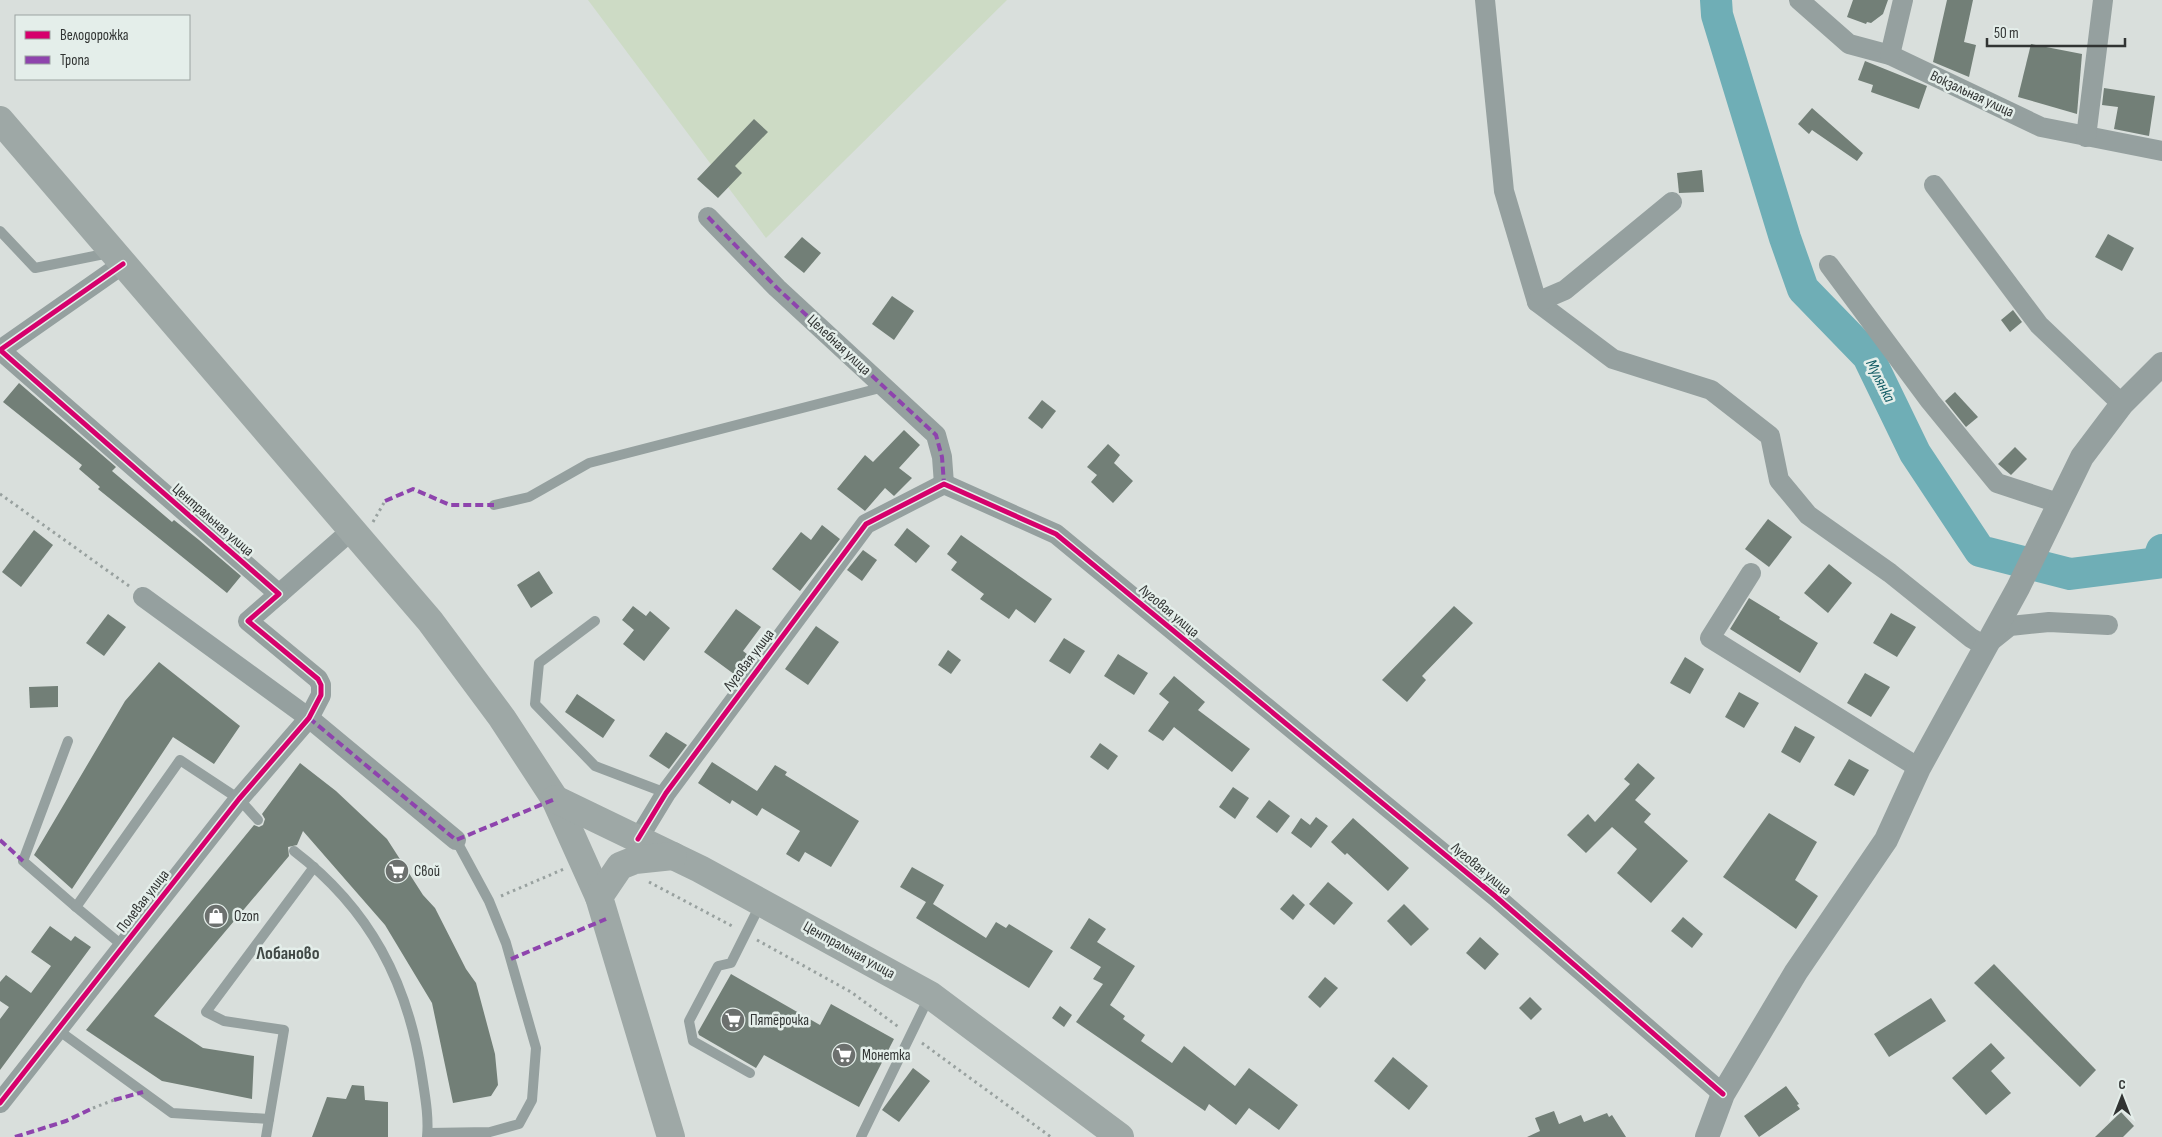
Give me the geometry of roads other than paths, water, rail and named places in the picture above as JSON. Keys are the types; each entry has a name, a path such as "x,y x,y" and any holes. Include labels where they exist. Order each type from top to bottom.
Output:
{"main road":[{"path":"0,120 430,621 502,718 555,799 599,896 671,1137"},
{"name":"Центральная улица","path":"555,799 673,856 762,902 930,994 1120,1137"},
{"path":"599,896 620,866 635,860 673,856"}],"street":[{"path":"1485,0 1504,190 1538,302 1613,359 1711,390 1770,436 1779,480 1808,515 1890,573 1970,638 1988,644"},
{"name":"Вокзальная улица","path":"1799,0 1849,44 1890,55 2041,127 2162,151"},
{"path":"1890,55 1903,0"},
{"path":"2086,137 2102,0"},
{"path":"1934,185 2039,325 2122,404"},
{"path":"1538,302 1565,290 1672,202"},
{"name":"Целебная улица","path":"708,217 777,288 936,435 942,457 944,484"},
{"path":"0,350 118,258"},
{"path":"1829,265 1930,401 1997,483 2058,503"},
{"name":"Центральная улица","path":"0,350 279,594"},
{"path":"1707,1137 1724,1094 1796,972 1886,840 1920,768 2018,588 2082,457 2122,404 2162,364"},
{"name":"Луговая улица","path":"638,839 666,793 866,524 944,484 1056,534 1495,896 1724,1094"},
{"path":"309,718 320,698 320,682 248,621 352,529"},
{"path":"1751,573 1710,638 1920,768"},
{"path":"143,597 309,718 456,840"},
{"path":"1988,644 2010,626 2049,622 2108,625"},
{"name":"Полевая улица","path":"0,1103 239,799 309,718"}],"lane":[{"path":"0,231 35,268 118,258"},
{"path":"494,505 529,497 589,463 884,387"},
{"path":"595,621 539,663 535,704 595,766 666,793"},
{"path":"68,741 23,862 123,946"},
{"path":"76,907 180,760 239,799 258,820"},
{"path":"294,851 314,867 361,917 392,967 416,1036 428,1135 490,1132 519,1124 532,1100 536,1048 506,943 489,901 456,840"},
{"path":"266,1137 284,1030 224,1021 206,1012 314,867"},
{"path":"750,1074 693,1041 689,1021 718,966 731,962 762,902"},
{"path":"861,1137 930,994"},
{"path":"58,1030 172,1113 269,1119"}],"waterway":[{"name":"Мулянка","path":"1716,0 1717,15 1785,238 1803,289 1868,356 1915,453 1980,551 2070,574 2157,563 2162,550"}],"place":[{"name":"Свой","path":"397,871"},
{"name":"Ozon","path":"216,916"},
{"name":"Пятёрочка","path":"733,1020"},
{"name":"Монетка","path":"844,1055"}],"district":[{"name":"Лобаново","path":"288,953"}]}
